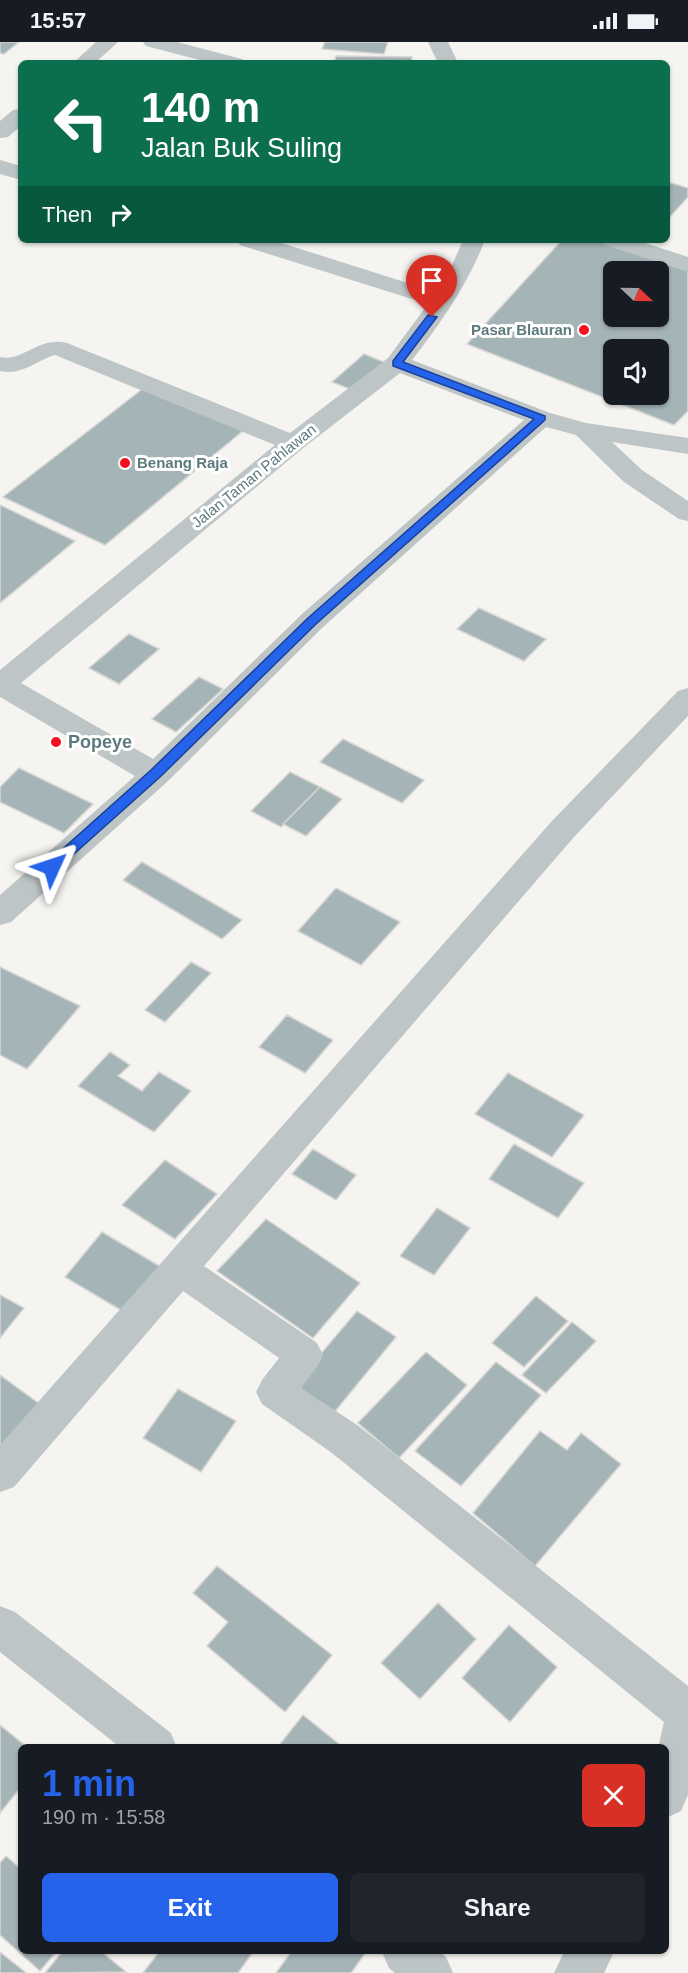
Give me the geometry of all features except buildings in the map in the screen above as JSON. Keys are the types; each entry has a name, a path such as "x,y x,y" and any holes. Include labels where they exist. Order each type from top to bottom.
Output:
{"street":[{"path":"87,60 108,42"},
{"path":"153,42 237,59"},
{"path":"438,42 447,60"},
{"path":"0,132 18,117"},
{"path":"0,168 18,172"},
{"path":"258,243 442,301"},
{"name":"Jalan Taman Pahlawan","path":"0,685 293,443 397,363 462,270 473,243"},
{"path":"622,243 688,265"},
{"path":"0,364 16,366 50,348 58,348 293,443"},
{"path":"397,363 541,418 585,430 688,446"},
{"path":"0,913 156,774 312,621 541,418"},
{"path":"585,430 633,476 688,513"},
{"path":"0,685 156,774"},
{"path":"0,1474 563,829 688,698"},
{"path":"180,1269 304,1355 275,1392 346,1440 687,1709 669,1788"},
{"path":"0,1626 151,1744"},
{"path":"407,1954 429,1973"},
{"path":"577,1973 590,1954"}],"place":[{"name":"Pasar Blauran","path":"584,330"},
{"name":"Benang Raja","path":"125,463"},
{"name":"Popeye","path":"56,742"}],"route":[{"path":"52,867 156,774 312,621 541,418 397,363 432,317"}]}
